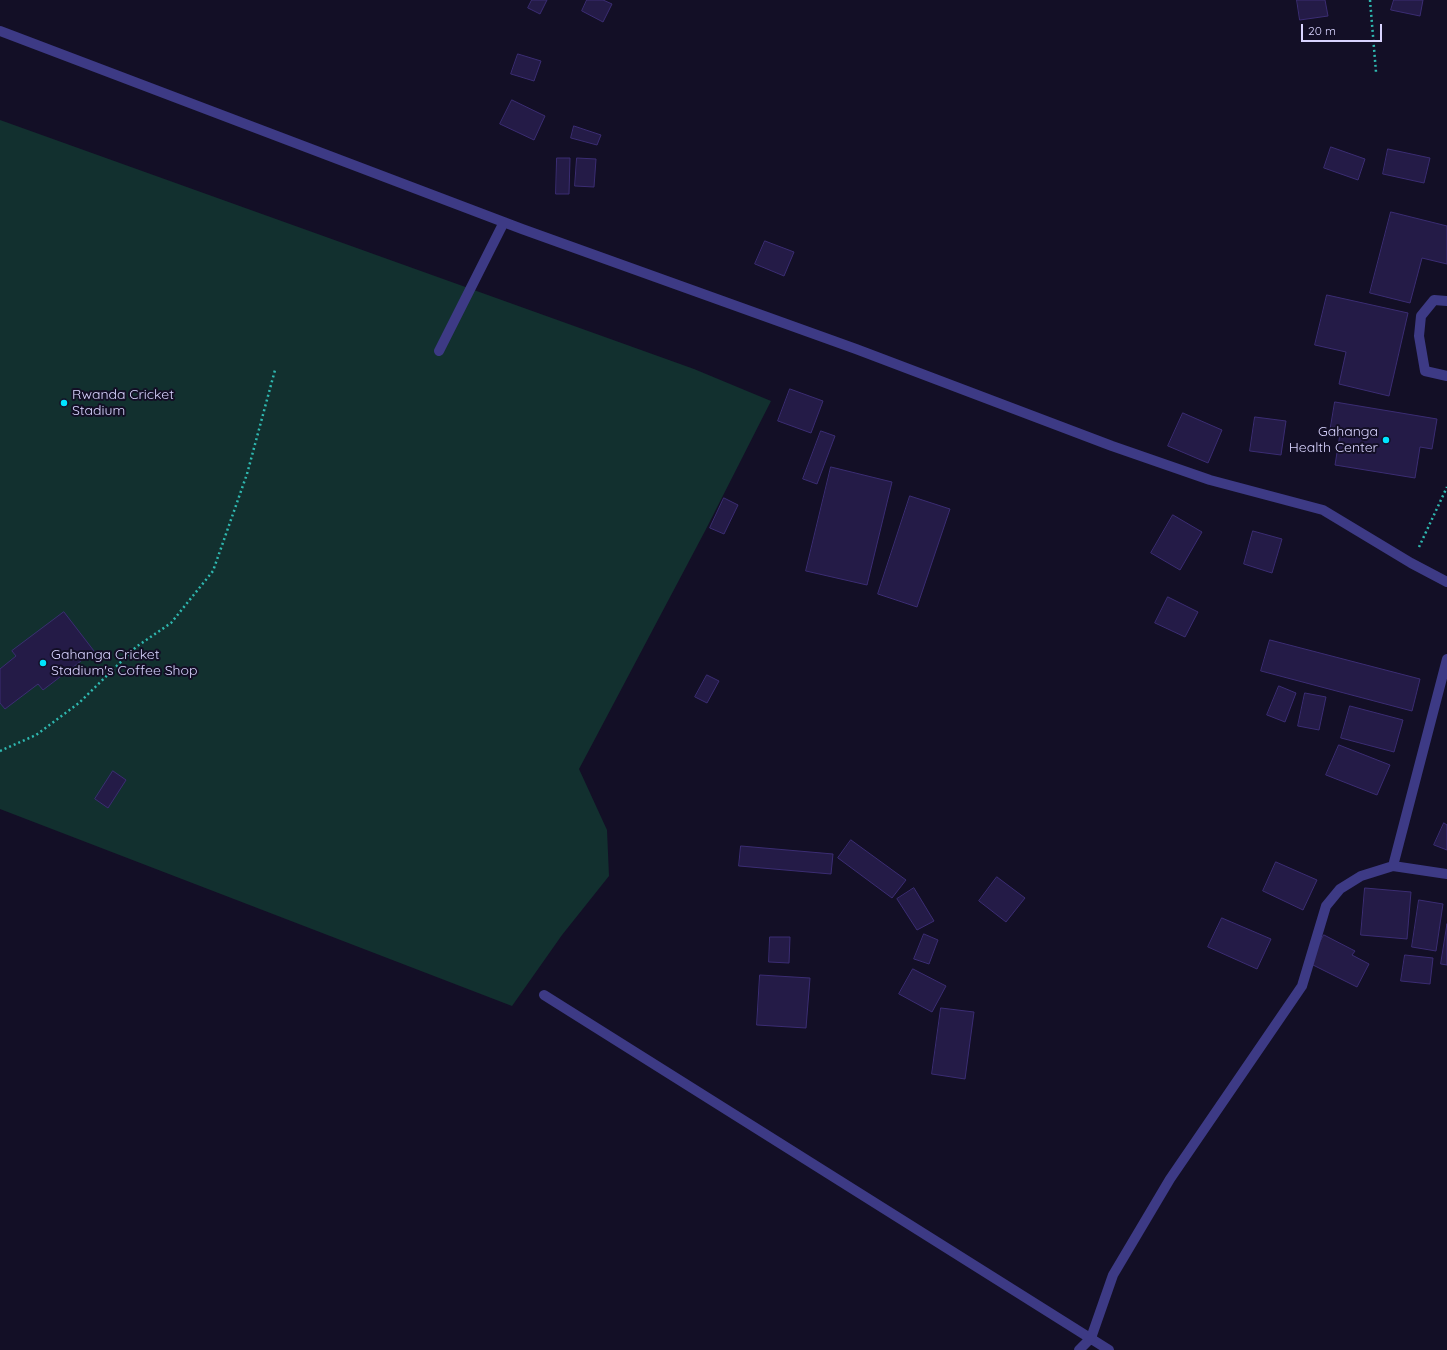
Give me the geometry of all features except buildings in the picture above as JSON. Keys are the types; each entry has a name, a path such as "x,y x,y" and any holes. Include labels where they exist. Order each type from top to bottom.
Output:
{"street":[{"path":"0,30 504,222 856,349 1112,446 1210,480 1324,510 1411,564 1447,582"},
{"path":"439,351 504,222"},
{"path":"1447,300 1434,300 1421,316 1418,336 1425,371 1447,376"},
{"path":"1393,866 1447,659"},
{"path":"1079,1350 1091,1338 1113,1275 1170,1179 1302,986 1326,906 1340,889 1361,876 1393,866 1447,874"},
{"path":"544,995 1109,1350"}],"path":[{"path":"1370,0 1376,72"},
{"path":"0,751 36,735 79,703 136,647 171,623 213,571 247,474 275,370"},
{"path":"1411,564 1447,486"}],"green space":[{"path":"0,120 694,369 771,401 705,531 579,769 607,830 609,876 562,935 512,1006 0,809"}],"place":[{"name":"Rwanda Cricket Stadium","path":"64,403"},
{"name":"Gahanga Health Center","path":"1386,440"},
{"name":"Gahanga Cricket Stadium's Coffee Shop","path":"43,663"}]}
